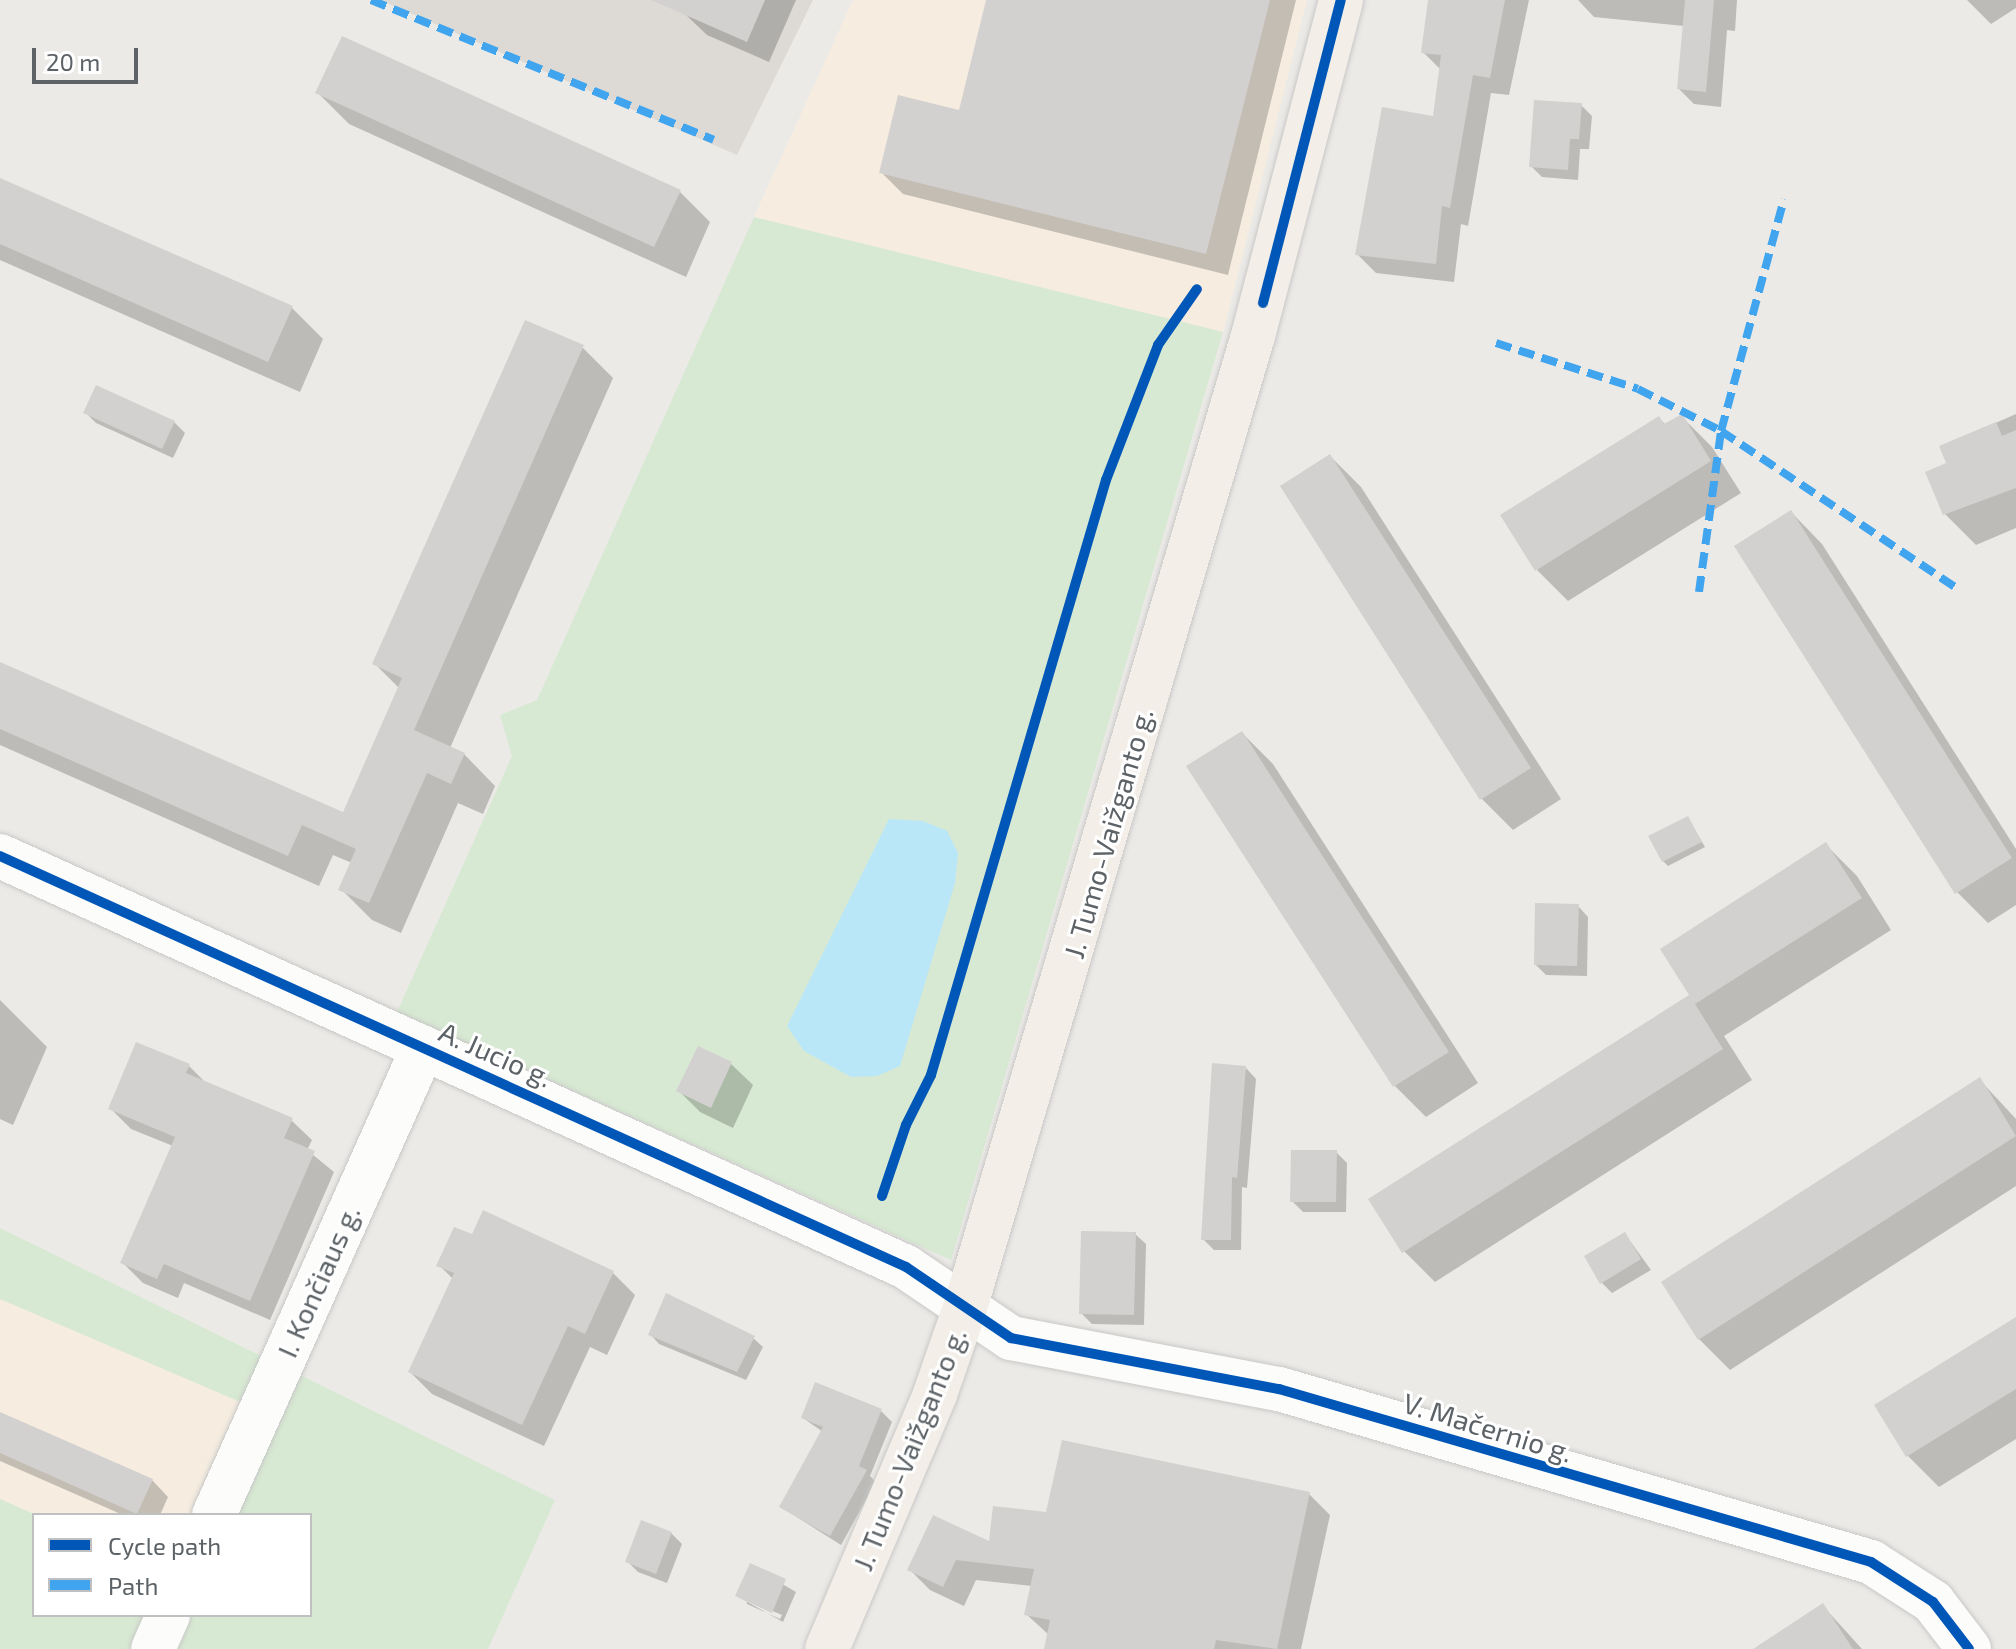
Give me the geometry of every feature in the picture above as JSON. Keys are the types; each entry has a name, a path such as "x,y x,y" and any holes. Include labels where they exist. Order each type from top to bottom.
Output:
{"main road":[{"name":"J. Tumo-Vaižganto g.","path":"827,1649 935,1394 965,1308 1253,336 1341,0"}],"street":[{"name":"A. Jucio g.","path":"0,856 906,1267 965,1308"},
{"name":"I. Končiaus g.","path":"215,1513 423,1048"},
{"name":"V. Mačernio g.","path":"965,1308 1011,1338 1279,1389 1871,1562 1933,1602 1969,1649"},
{"path":"153,1649 167,1617"}],"shaded area":[{"path":"380,0 813,0 737,155"},
{"path":"853,0 1307,0 1223,332 754,217"},
{"path":"0,1299 246,1404 198,1513 32,1513 0,1499"}],"green space":[{"path":"754,217 1223,332 951,1260 397,1012 512,756 500,715 537,700"},
{"path":"0,1228 555,1500 488,1649 0,1649 0,1499 32,1513 32,1617 312,1617 312,1513 198,1513 245,1404 0,1299"}],"water":[{"path":"889,819 923,821 947,831 958,853 955,883 900,1066 877,1076 851,1077 804,1051 787,1026"}],"building":[{"path":"651,0 765,0 747,42"},
{"path":"986,0 1270,0 1206,254 879,173 898,95 959,110"},
{"path":"1428,0 1505,0 1490,78 1473,75 1450,208 1442,206 1436,264 1355,255 1382,107 1433,116 1441,55 1421,53"},
{"path":"1685,0 1714,0 1706,92 1677,89"},
{"path":"342,36 681,190 654,247 315,93"},
{"path":"1534,100 1582,103 1579,139 1570,139 1568,170 1529,167"},
{"path":"0,178 293,306 268,362 0,244"},
{"path":"525,320 584,345 414,730 465,753 451,784 427,773 369,903 338,890 356,849 302,825 288,856 0,729 0,662 343,812 402,678 372,664"},
{"path":"96,385 175,421 162,449 83,413"},
{"path":"1682,414 1711,461 1535,571 1500,515 1659,416 1664,424"},
{"path":"1996,422 2002,436 2016,430 2016,488 1943,515 1925,472 1946,463 1939,446"},
{"path":"1330,454 1531,768 1480,800 1280,486"},
{"path":"1791,510 2012,858 1955,894 1734,546"},
{"path":"1242,731 1449,1052 1393,1087 1186,766"},
{"path":"1688,816 1702,842 1662,862 1648,836"},
{"path":"1826,842 1862,898 1695,1004 1723,1049 1402,1253 1368,1199 1689,995 1660,949"},
{"path":"1535,903 1579,904 1577,966 1534,965"},
{"path":"136,1042 190,1064 186,1073 293,1118 284,1138 315,1151 250,1301 164,1264 157,1279 120,1263 175,1137 108,1109"},
{"path":"698,1046 732,1062 711,1108 676,1091"},
{"path":"1212,1063 1246,1066 1237,1178 1232,1177 1231,1240 1201,1240"},
{"path":"1980,1077 2016,1136 1698,1340 1661,1282"},
{"path":"1291,1150 1337,1150 1336,1202 1290,1202"},
{"path":"483,1210 614,1271 585,1334 568,1326 522,1425 408,1372 454,1273 436,1266 454,1227 472,1234"},
{"path":"1081,1231 1136,1232 1134,1315 1079,1314"},
{"path":"1625,1232 1641,1259 1600,1284 1584,1256"},
{"path":"666,1293 755,1336 737,1372 648,1335"},
{"path":"2016,1317 2016,1389 1906,1457 1874,1405"},
{"path":"815,1382 882,1409 859,1466 867,1470 830,1536 779,1507 823,1427 801,1418"},
{"path":"0,1412 153,1479 135,1513 0,1453"},
{"path":"1062,1440 1310,1492 1277,1649 1216,1640 1214,1649 1044,1649 1050,1620 1024,1615 1034,1569 956,1560 943,1587 907,1570 933,1515 989,1541 993,1506 1046,1512"},
{"path":"641,1520 672,1532 656,1574 625,1562"},
{"path":"750,1563 786,1579 772,1613 735,1596"},
{"path":"1823,1603 1853,1649 1753,1649"}],"marked path":[{"path":"371,0 714,140"},
{"path":"1699,592 1721,431 1784,199"},
{"path":"1496,343 1638,389 1721,431 1958,589"}],"cycle path":[{"path":"1263,303 1341,0"},
{"path":"882,1196 906,1125 931,1075 1106,480 1158,345 1197,289"},
{"path":"0,856 906,1267 1011,1338 1279,1389 1871,1562 1933,1602 1969,1649"}]}
